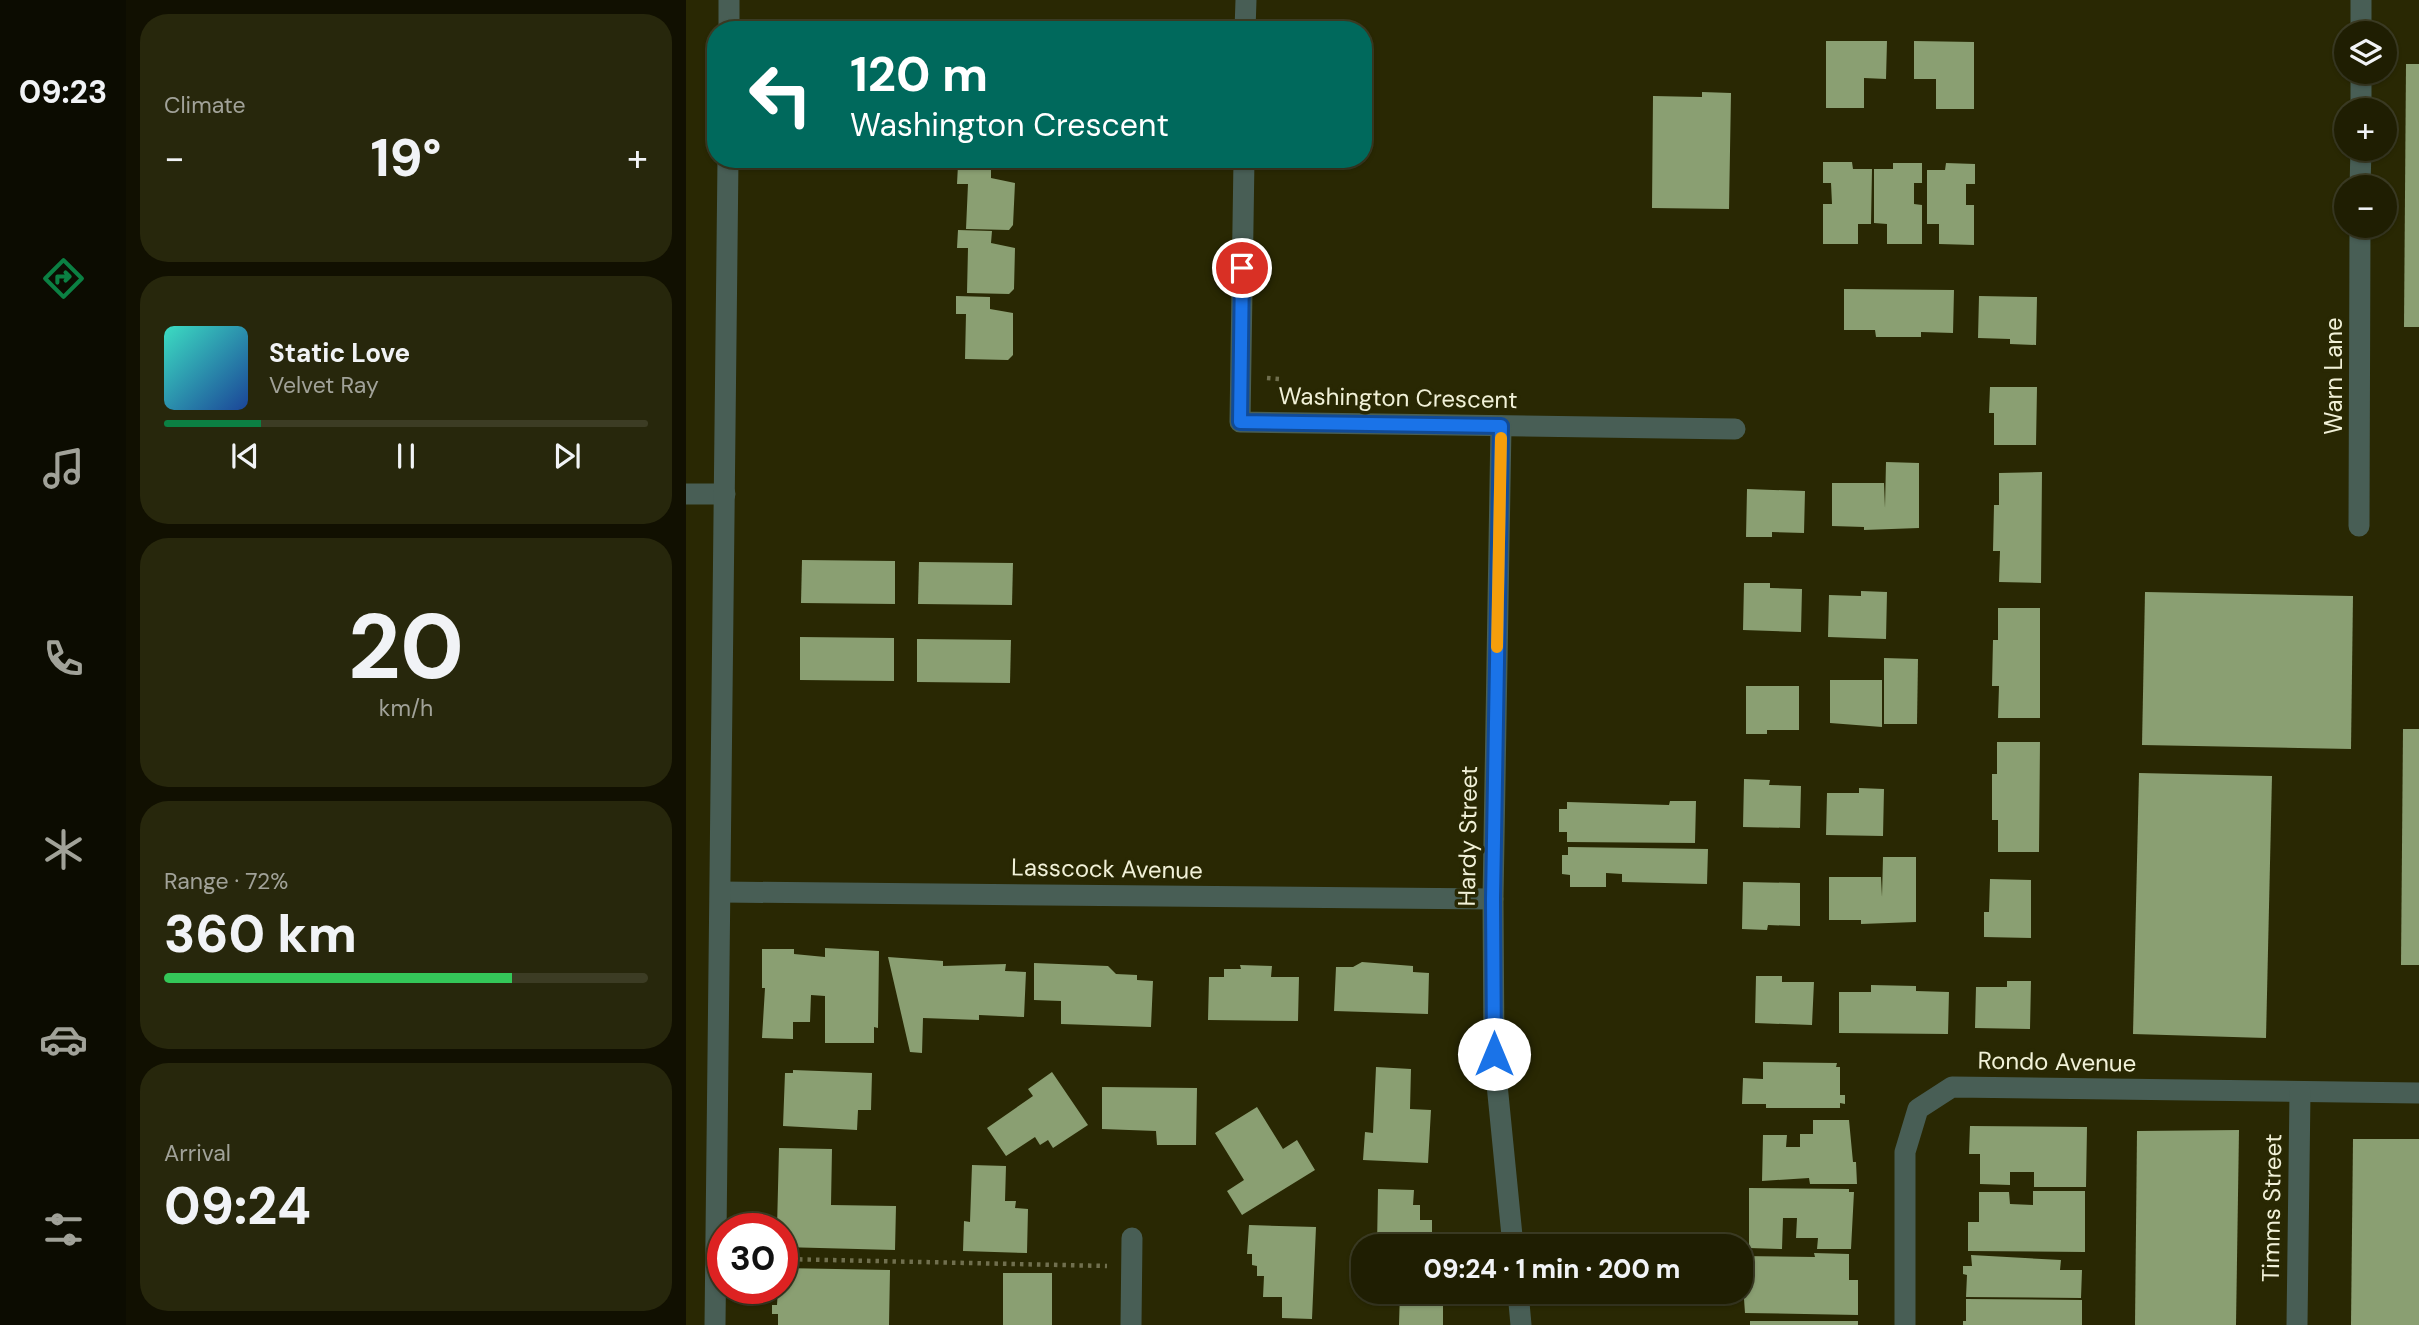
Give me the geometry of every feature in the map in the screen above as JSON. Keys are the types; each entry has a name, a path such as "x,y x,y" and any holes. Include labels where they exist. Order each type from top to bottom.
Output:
{"street":[{"path":"729,0 729,21"},
{"path":"1245,21 1246,0"},
{"path":"2361,0 2361,21"},
{"path":"715,1325 728,168"},
{"name":"Washington Crescent","path":"1244,168 1240,422 1735,429"},
{"name":"Warn Lane","path":"2359,526 2360,238"},
{"name":"Hardy Street","path":"1501,426 1493,899 1494,1054 1513,1234"},
{"path":"686,494 725,494"},
{"name":"Lasscock Avenue","path":"720,892 1493,899"},
{"name":"Rondo Avenue","path":"1905,1325 1905,1152 1918,1109 1952,1087 2419,1093"},
{"name":"Timms Street","path":"2297,1325 2300,1091"},
{"path":"1131,1325 1132,1238"},
{"path":"1519,1304 1521,1325"}],"path":[{"path":"798,1259 1132,1266"}],"building":[{"path":"1826,41 1887,41 1886,79 1864,78 1864,108 1826,108"},
{"path":"1914,41 1974,42 1974,109 1936,109 1936,79 1914,79"},
{"path":"2406,64 2419,64 2419,327 2404,327"},
{"path":"1702,92 1731,93 1729,209 1652,208 1653,96 1702,97"},
{"path":"1823,162 1852,162 1853,169 1872,169 1871,224 1858,224 1858,244 1823,244 1823,204 1832,204 1831,183 1823,183"},
{"path":"1893,163 1922,163 1922,183 1914,183 1914,204 1922,205 1922,244 1887,244 1887,224 1874,223 1874,169 1893,169"},
{"path":"1946,163 1975,164 1975,184 1966,184 1966,205 1974,205 1974,245 1939,244 1939,224 1927,224 1927,170 1945,170"},
{"path":"958,168 991,168 991,178 1015,183 1013,225 1009,230 966,229 968,184 957,184"},
{"path":"958,230 992,231 991,243 1015,248 1014,289 1009,294 967,293 968,248 957,248"},
{"path":"1844,289 1954,290 1953,333 1921,332 1921,337 1876,337 1875,330 1844,330"},
{"path":"956,296 990,297 990,309 1013,313 1013,355 1008,360 965,359 966,314 956,314"},
{"path":"1979,296 2037,297 2036,345 2010,344 2010,339 1978,338"},
{"path":"1990,387 2037,387 2036,445 1994,445 1994,413 1989,413"},
{"path":"1886,462 1919,463 1919,528 1864,530 1864,527 1832,526 1832,483 1884,483 1885,508"},
{"path":"2042,472 2041,583 1999,582 2000,551 1993,551 1994,505 1999,505 1999,473"},
{"path":"1747,489 1805,491 1804,533 1772,532 1772,537 1746,537"},
{"path":"802,560 895,561 895,604 801,603"},
{"path":"919,562 1013,563 1012,605 918,604"},
{"path":"1744,583 1770,583 1770,588 1802,589 1801,632 1743,630"},
{"path":"1861,591 1887,592 1886,639 1828,637 1829,595 1861,596"},
{"path":"2145,592 2353,596 2351,749 2142,745"},
{"path":"1998,608 2040,608 2040,718 1998,718 1999,686 1992,686 1993,640 1998,640"},
{"path":"800,637 894,638 894,681 800,680"},
{"path":"917,639 1011,640 1010,683 917,682"},
{"path":"1884,658 1918,659 1917,724 1884,724"},
{"path":"1830,680 1882,680 1882,727 1830,723"},
{"path":"1746,686 1799,686 1799,730 1767,730 1767,734 1746,734"},
{"path":"2403,729 2419,729 2419,965 2401,965"},
{"path":"1997,742 2040,742 2039,852 1998,852 1998,820 1992,820 1992,774 1997,774"},
{"path":"2139,773 2272,776 2266,1038 2133,1034"},
{"path":"1744,779 1770,780 1769,785 1801,786 1800,828 1743,827"},
{"path":"1859,788 1884,789 1883,836 1826,835 1827,793 1859,793"},
{"path":"1670,801 1696,801 1695,843 1567,842 1567,832 1559,832 1559,809 1567,809 1567,802 1669,805"},
{"path":"1568,847 1708,849 1707,884 1622,882 1622,874 1606,873 1606,887 1570,887 1570,875 1562,874 1562,855 1568,855"},
{"path":"1883,857 1916,857 1916,922 1861,924 1861,920 1829,920 1829,877 1881,877 1882,897"},
{"path":"1990,879 2031,880 2031,938 1984,937 1984,912 1989,912"},
{"path":"1743,882 1800,883 1800,926 1768,925 1767,930 1742,929"},
{"path":"825,948 879,951 878,1028 874,1027 874,1043 825,1043 825,996 811,995 810,1022 793,1022 793,1039 762,1038 765,988 762,988 762,949 794,949 794,954 825,957"},
{"path":"888,957 943,961 943,966 1006,964 1005,971 1026,972 1024,1017 979,1015 979,1020 923,1018 922,1053 910,1052"},
{"path":"1362,962 1413,966 1413,972 1429,973 1428,1014 1334,1011 1336,967 1353,967"},
{"path":"1034,963 1108,966 1116,974 1137,975 1137,980 1153,981 1151,1027 1061,1024 1061,1001 1034,1000"},
{"path":"1240,965 1272,966 1271,977 1299,977 1298,1021 1208,1020 1209,977 1224,977 1224,969 1241,969"},
{"path":"1756,976 1782,976 1782,982 1814,982 1812,1025 1755,1023"},
{"path":"2007,981 2031,981 2030,1029 1975,1028 1976,987 2007,987"},
{"path":"1871,985 1916,986 1916,991 1949,992 1948,1034 1839,1033 1839,992 1871,992"},
{"path":"1763,1062 1837,1063 1836,1067 1840,1067 1840,1095 1845,1095 1845,1104 1840,1103 1840,1108 1766,1108 1766,1104 1742,1104 1743,1078 1763,1079"},
{"path":"1376,1067 1411,1069 1410,1109 1431,1110 1428,1163 1363,1160 1365,1132 1373,1133"},
{"path":"793,1070 872,1073 871,1110 858,1110 857,1130 783,1126 785,1073 793,1073"},
{"path":"1052,1072 1088,1125 1053,1148 1048,1140 1040,1145 1035,1137 1006,1156 987,1128 1033,1096 1028,1089"},
{"path":"1102,1087 1197,1088 1196,1145 1157,1145 1156,1131 1102,1129"},
{"path":"1257,1107 1283,1149 1297,1140 1315,1170 1242,1215 1227,1191 1244,1180 1215,1133"},
{"path":"1813,1120 1849,1120 1857,1184 1810,1184 1809,1178 1762,1181 1763,1135 1787,1135 1786,1147 1800,1147 1800,1134 1813,1134"},
{"path":"1970,1126 2087,1127 2086,1187 2034,1187 2034,1172 2010,1172 2010,1185 1980,1184 1980,1154 1969,1154"},
{"path":"2239,1130 2236,1325 2135,1325 2137,1131"},
{"path":"2353,1139 2419,1139 2419,1325 2351,1325"},
{"path":"779,1148 832,1149 831,1205 896,1206 895,1250 798,1247 798,1213 777,1213"},
{"path":"972,1165 1006,1166 1005,1201 1016,1201 1015,1208 1028,1209 1027,1253 963,1251 964,1221 970,1222"},
{"path":"1749,1188 1849,1189 1849,1192 1854,1192 1851,1249 1817,1249 1818,1238 1796,1238 1797,1218 1783,1218 1782,1249 1753,1248 1753,1234 1749,1234"},
{"path":"1378,1189 1414,1190 1413,1205 1420,1205 1420,1220 1432,1220 1432,1234 1377,1234"},
{"path":"2033,1191 2085,1191 2085,1252 1968,1251 1968,1222 1979,1222 1979,1192 2009,1192 2010,1204 2033,1205"},
{"path":"1249,1225 1316,1227 1312,1319 1282,1318 1282,1297 1263,1297 1264,1276 1257,1276 1257,1266 1252,1265 1252,1254 1247,1254"},
{"path":"1814,1253 1849,1254 1849,1280 1858,1280 1858,1315 1745,1313 1744,1304 1753,1304 1753,1256 1815,1257"},
{"path":"1971,1255 2061,1260 2060,1270 2082,1270 2081,1298 1966,1297 1967,1275 1963,1274 1963,1266 1972,1266"},
{"path":"798,1268 890,1270 889,1325 778,1325 778,1314 772,1314 772,1305 798,1304"},
{"path":"1003,1273 1052,1273 1052,1325 1003,1325"},
{"path":"1966,1299 2082,1300 2082,1325 1963,1325 1963,1321 1966,1321"},
{"path":"1400,1304 1443,1304 1443,1325 1399,1325"},
{"path":"1750,1321 1858,1321 1858,1325 1750,1325"}],"slow traffic":[{"path":"1497,647 1501,438"}],"route":[{"path":"1242,268 1240,422 1501,426 1493,899 1494,1054"}]}
